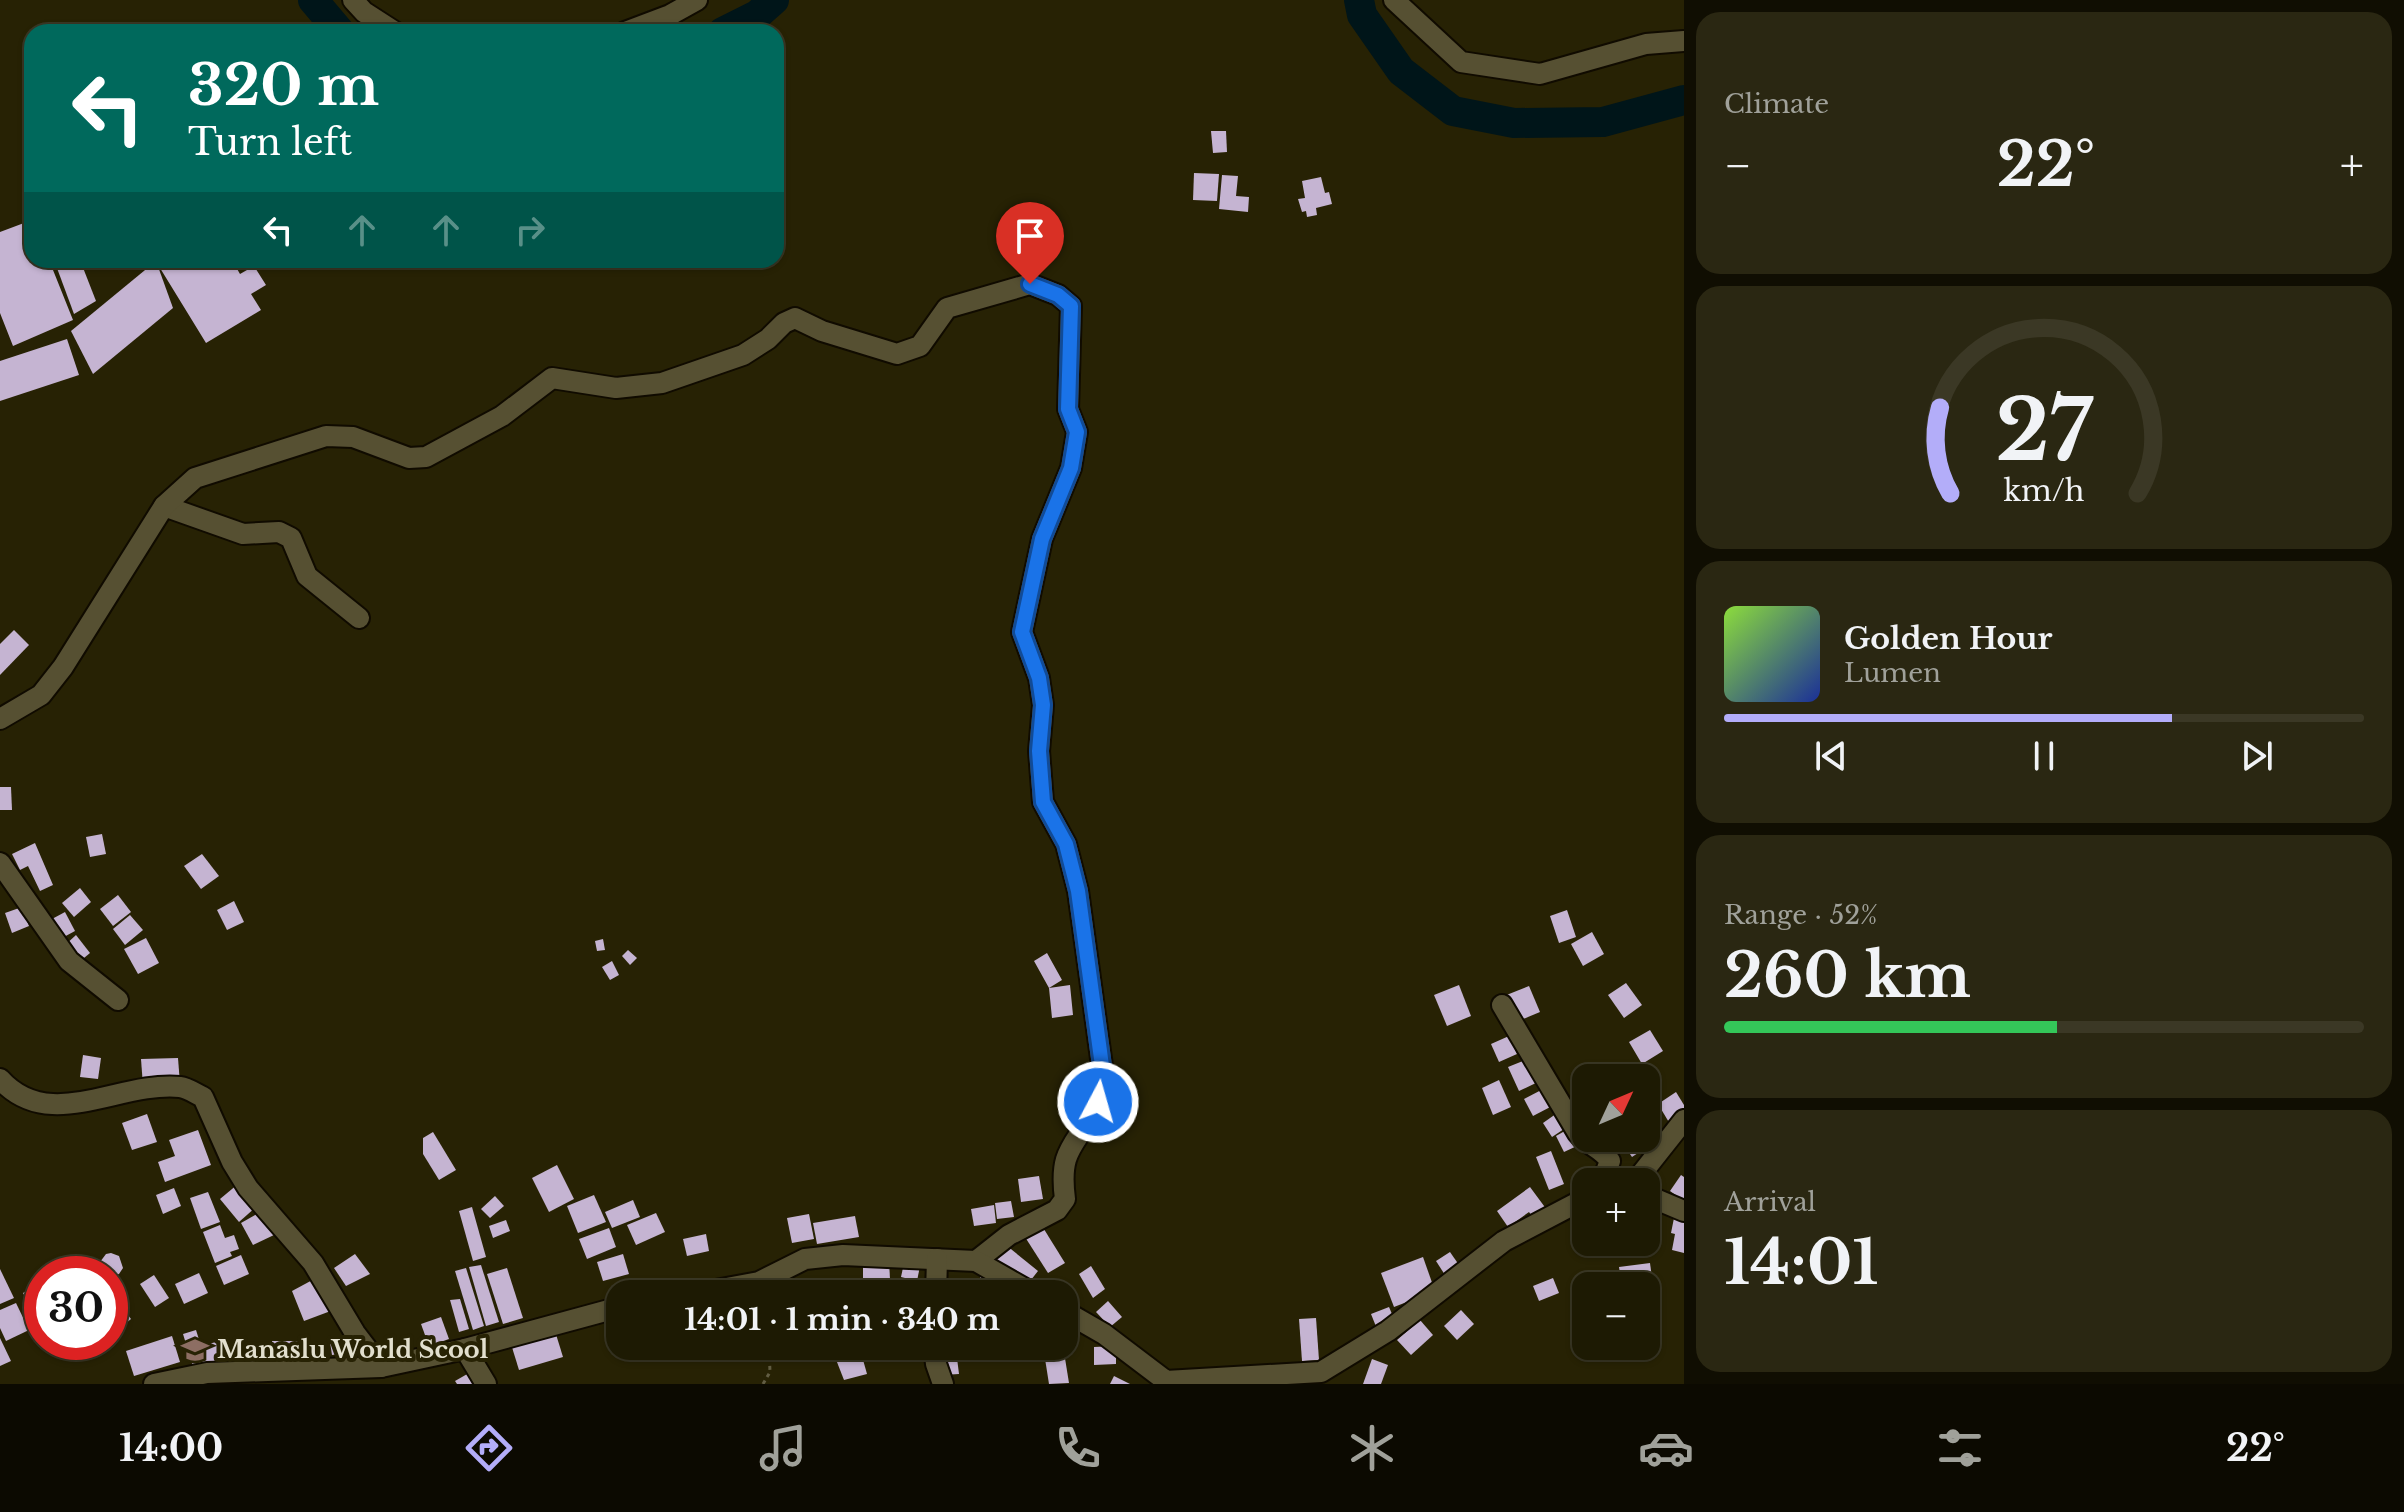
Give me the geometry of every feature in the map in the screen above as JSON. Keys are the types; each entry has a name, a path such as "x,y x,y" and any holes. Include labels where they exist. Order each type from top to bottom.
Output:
{"street":[{"path":"353,0 383,24"},
{"path":"646,24 697,0"},
{"path":"1394,0 1461,62 1540,74 1646,44 1684,41"},
{"path":"0,719 41,695 63,667 164,506 195,478 326,436 353,437 409,458 426,457 502,416 552,378 616,388 662,383 743,355 795,318 822,331 897,354 920,346 947,308 1030,284 1058,295 1071,306 1068,409 1077,432 1071,468 1042,539 1022,632 1039,678 1043,705 1039,751 1043,802 1066,844 1078,891 1103,1073 1098,1102 1064,1157 1062,1179 1065,1199 1057,1210 1009,1235 976,1261"},
{"path":"164,506 243,534 279,532 291,538 307,576 359,618"},
{"path":"0,863 69,961 118,1000"},
{"path":"1502,1005 1578,1133 1585,1141 1605,1152 1610,1161 1607,1168"},
{"path":"0,1079 18,1096 48,1104 73,1104 128,1090 155,1088 183,1087 203,1097 232,1162 248,1188 313,1263 355,1333 381,1367"},
{"path":"1646,1168 1684,1120"},
{"path":"1660,1201 1684,1211"},
{"path":"1078,1319 1104,1334 1166,1381 1321,1372 1388,1331 1504,1241 1572,1205"},
{"path":"763,1280 805,1259 843,1255 976,1261 1009,1280"},
{"path":"936,1280 937,1259"},
{"path":"154,1384 207,1373 381,1367 465,1349 606,1311"},
{"path":"465,1349 486,1384"},
{"path":"936,1360 943,1384"}],"path":[{"path":"763,1384 770,1372 770,1360"}],"building":[{"path":"1211,131 1226,131 1227,152 1213,153"},
{"path":"1194,173 1219,174 1217,201 1193,200"},
{"path":"1222,175 1238,176 1236,196 1249,197 1248,212 1219,209"},
{"path":"1321,177 1332,204 1316,208 1317,215 1307,217 1298,199 1305,198 1302,181"},
{"path":"24,223 24,268 52,268 73,320 13,346 0,313 0,232"},
{"path":"57,268 83,268 96,301 74,314"},
{"path":"148,268 159,268 173,308 93,374 71,331"},
{"path":"160,268 237,268 240,274 255,268 266,285 251,294 261,310 206,343"},
{"path":"67,339 79,375 0,401 0,361"},
{"path":"14,630 29,645 0,675 0,644"},
{"path":"0,787 11,787 12,810 0,810"},
{"path":"102,834 106,854 90,857 86,837"},
{"path":"35,843 53,885 40,891 28,866 20,870 12,854"},
{"path":"202,854 219,876 201,889 184,866"},
{"path":"80,888 91,902 74,917 62,903"},
{"path":"118,895 131,912 113,926 100,909"},
{"path":"234,901 244,922 227,930 217,910"},
{"path":"22,907 29,926 12,933 5,913"},
{"path":"1567,910 1576,937 1559,943 1550,916"},
{"path":"65,912 75,931 62,938 52,919"},
{"path":"130,915 143,930 125,945 113,929"},
{"path":"1592,932 1604,954 1583,966 1571,944"},
{"path":"76,935 90,953 78,963 64,946"},
{"path":"146,938 159,963 138,974 124,949"},
{"path":"603,939 605,950 597,951 595,941"},
{"path":"628,950 637,958 630,965 622,956"},
{"path":"1047,953 1062,980 1049,988 1034,961"},
{"path":"612,961 619,975 610,980 602,967"},
{"path":"1626,983 1642,1005 1624,1018 1608,995"},
{"path":"1070,985 1073,1015 1052,1018 1049,988"},
{"path":"1459,985 1471,1016 1447,1026 1434,995"},
{"path":"1529,986 1540,1012 1516,1022 1504,996"},
{"path":"1650,1030 1663,1051 1642,1064 1629,1042"},
{"path":"1509,1036 1517,1054 1499,1062 1491,1044"},
{"path":"83,1055 101,1058 98,1079 80,1077"},
{"path":"178,1058 180,1084 143,1086 141,1059"},
{"path":"1528,1059 1538,1082 1519,1091 1508,1067"},
{"path":"1499,1080 1511,1107 1493,1115 1482,1088"},
{"path":"1547,1087 1556,1104 1533,1116 1524,1099"},
{"path":"1676,1092 1684,1105 1684,1115 1670,1124 1660,1103"},
{"path":"1560,1111 1570,1125 1552,1137 1543,1123"},
{"path":"147,1114 157,1142 132,1150 122,1123"},
{"path":"1570,1128 1572,1148 1564,1152 1556,1136"},
{"path":"198,1130 211,1165 165,1182 158,1162 175,1156 169,1140"},
{"path":"433,1132 456,1170 439,1180 423,1154 423,1138"},
{"path":"1551,1151 1564,1184 1549,1190 1536,1157"},
{"path":"557,1165 574,1199 549,1212 532,1178"},
{"path":"1681,1175 1684,1177 1684,1201 1670,1191"},
{"path":"1039,1176 1043,1199 1021,1202 1018,1179"},
{"path":"238,1184 257,1206 239,1222 220,1199"},
{"path":"1530,1187 1547,1210 1534,1219 1529,1212 1508,1227 1497,1211"},
{"path":"174,1188 181,1206 163,1214 156,1195"},
{"path":"208,1192 220,1222 201,1229 190,1198"},
{"path":"594,1195 606,1222 578,1233 567,1206"},
{"path":"495,1196 504,1206 490,1218 481,1209"},
{"path":"633,1200 640,1217 612,1228 605,1212"},
{"path":"1011,1201 1014,1217 997,1219 995,1203"},
{"path":"994,1205 996,1223 974,1226 971,1209"},
{"path":"472,1207 486,1257 473,1261 459,1211"},
{"path":"262,1211 274,1235 253,1245 241,1223"},
{"path":"656,1213 665,1232 636,1245 627,1225"},
{"path":"809,1214 814,1239 792,1243 787,1218"},
{"path":"855,1216 859,1237 817,1244 813,1223"},
{"path":"1674,1218 1684,1220 1684,1253 1672,1250"},
{"path":"506,1220 510,1231 493,1238 489,1226"},
{"path":"220,1225 225,1238 234,1235 239,1249 230,1252 232,1256 215,1263 203,1232"},
{"path":"1042,1226 1065,1263 1048,1273 1025,1237"},
{"path":"609,1228 616,1247 587,1259 579,1239"},
{"path":"706,1234 709,1251 687,1256 683,1239"},
{"path":"1006,1245 1038,1271 1031,1280 1021,1280 995,1259"},
{"path":"1450,1252 1459,1265 1445,1275 1436,1261"},
{"path":"355,1254 370,1274 346,1286 334,1268"},
{"path":"623,1254 629,1274 603,1281 597,1262"},
{"path":"241,1255 249,1274 224,1285 216,1266"},
{"path":"1423,1257 1435,1291 1394,1307 1381,1273"},
{"path":"863,1261 889,1261 890,1279 863,1279"},
{"path":"904,1263 920,1266 917,1280 901,1277"},
{"path":"1650,1263 1651,1272 1620,1272 1619,1267"},
{"path":"481,1265 499,1322 486,1326 469,1267"},
{"path":"1091,1266 1105,1289 1093,1298 1079,1274"},
{"path":"466,1268 484,1326 473,1330 455,1271"},
{"path":"507,1268 523,1318 503,1324 487,1274"},
{"path":"0,1269 14,1298 0,1304"},
{"path":"199,1273 208,1293 184,1304 175,1284"},
{"path":"154,1275 169,1298 155,1307 140,1284"},
{"path":"318,1277 336,1309 304,1321 292,1291"},
{"path":"1553,1278 1559,1293 1539,1301 1533,1286"},
{"path":"460,1299 469,1329 459,1332 450,1300"},
{"path":"1108,1301 1122,1317 1110,1327 1096,1312"},
{"path":"16,1303 24,1320 24,1332 6,1341 0,1328 0,1310"},
{"path":"1389,1307 1395,1321 1377,1329 1371,1314"},
{"path":"1461,1310 1474,1324 1457,1340 1444,1326"},
{"path":"441,1317 449,1339 429,1346 421,1324"},
{"path":"1316,1318 1319,1360 1302,1361 1299,1319"},
{"path":"1420,1320 1433,1335 1411,1355 1397,1340"},
{"path":"196,1330 201,1346 216,1342 221,1362 194,1370 183,1334"},
{"path":"555,1331 563,1357 519,1370 511,1344"},
{"path":"172,1336 180,1362 134,1376 128,1350"},
{"path":"355,1336 371,1360 340,1365 339,1354 332,1355 330,1342"},
{"path":"0,1338 11,1361 0,1366"},
{"path":"272,1341 303,1341 303,1364 272,1364"},
{"path":"1116,1346 1116,1364 1094,1365 1094,1347"},
{"path":"1372,1359 1388,1365 1381,1384 1363,1384"},
{"path":"836,1360 863,1360 867,1374 844,1380"},
{"path":"941,1360 957,1360 959,1374 943,1375"},
{"path":"1045,1360 1065,1360 1069,1383 1049,1384"},
{"path":"469,1373 476,1384 457,1384 455,1381"},
{"path":"1114,1376 1130,1384 1110,1384"}],"waterway":[{"path":"313,0 333,24"},
{"path":"739,24 757,15 774,0"},
{"path":"1359,0 1362,15 1401,71 1453,111 1514,123 1603,122 1684,100"}],"place":[{"name":"Manaslu World Scool","path":"195,1350"}],"route":[{"path":"1030,284 1058,295 1071,306 1068,409 1077,432 1071,468 1042,539 1022,632 1039,678 1043,705 1039,751 1043,802 1066,844 1078,891 1103,1073 1098,1102"}]}
